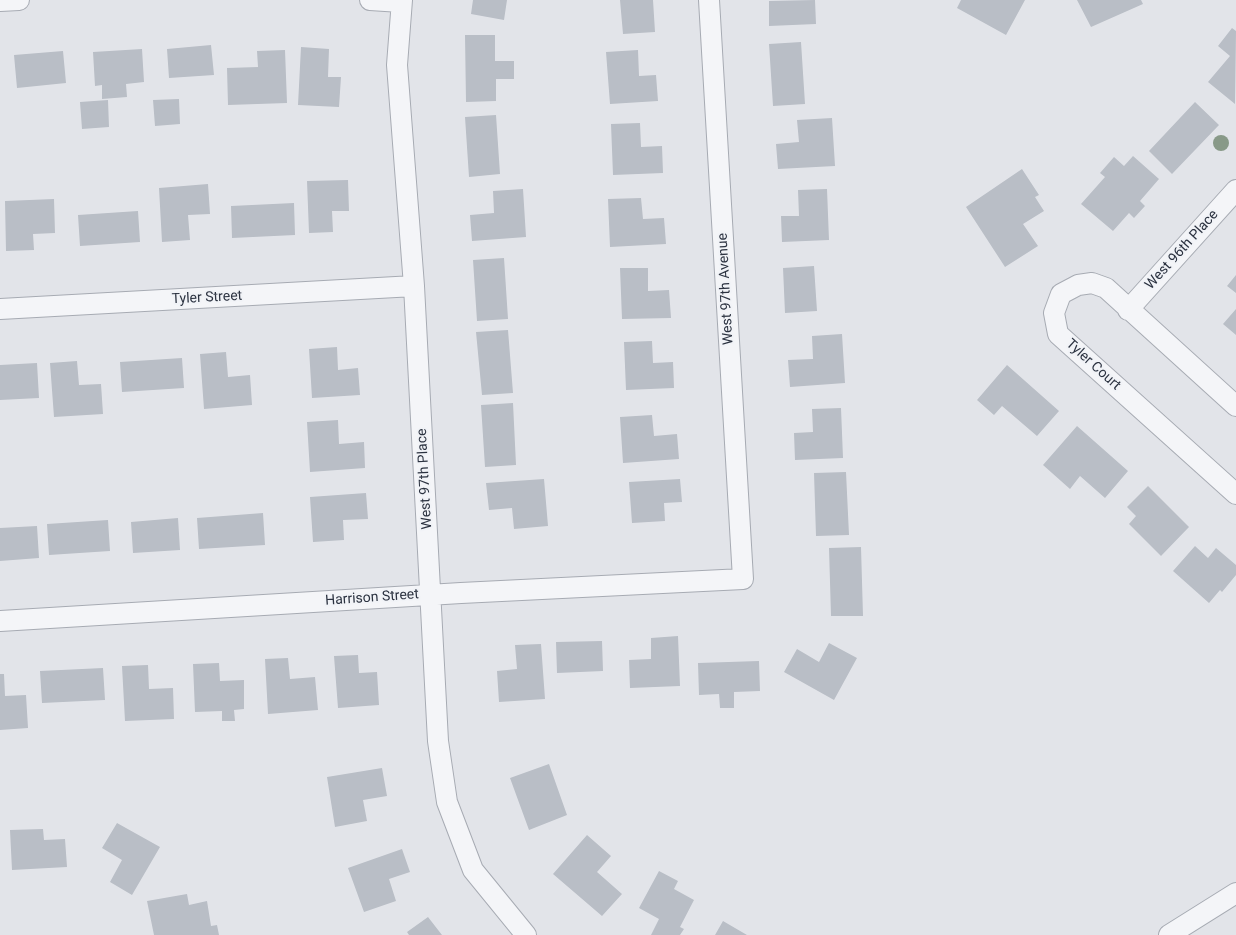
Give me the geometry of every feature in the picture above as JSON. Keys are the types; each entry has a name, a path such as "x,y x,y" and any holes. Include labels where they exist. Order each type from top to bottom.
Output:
{"street":[{"path":"0,1 19,0"},
{"path":"370,0 402,1"},
{"name":"West 97th Avenue","path":"709,0 743,578"},
{"name":"West 97th Place","path":"402,1 397,66 414,286 438,741 447,802 473,870 526,935"},
{"name":"West 96th Place","path":"1128,310 1236,190"},
{"name":"Tyler Court","path":"1236,406 1128,310 1106,288 1092,283 1078,285 1061,294 1054,313 1058,334 1236,494"},
{"name":"Tyler Street","path":"0,309 414,286"},
{"name":"Harrison Street","path":"0,621 431,594 743,578"},
{"path":"1169,935 1236,892"}],"building":[{"path":"473,0 507,0 504,20 471,14"},
{"path":"620,0 653,0 655,32 623,34"},
{"path":"815,0 816,24 769,26 769,1"},
{"path":"961,0 1025,0 1006,35 957,8"},
{"path":"1077,0 1141,0 1143,4 1091,27"},
{"path":"1232,28 1236,31 1235,104 1208,82 1230,56 1218,46"},
{"path":"465,35 495,35 495,61 514,61 514,79 496,79 496,101 466,102"},
{"path":"801,42 805,104 773,106 769,44"},
{"path":"211,45 214,75 169,78 167,49"},
{"path":"301,47 329,49 328,77 341,77 339,107 298,105"},
{"path":"142,49 144,82 126,84 127,97 102,99 102,85 95,86 93,52"},
{"path":"285,50 287,103 228,105 227,68 258,67 257,51"},
{"path":"638,50 639,76 656,75 658,101 610,104 606,52"},
{"path":"63,51 66,83 17,88 14,55"},
{"path":"179,99 180,124 155,126 153,100"},
{"path":"108,100 109,127 82,129 80,102"},
{"path":"1195,102 1219,125 1172,174 1149,151"},
{"path":"496,115 500,174 469,177 465,117"},
{"path":"832,118 835,166 778,169 776,144 799,142 797,120"},
{"path":"640,123 641,147 662,146 663,173 613,175 611,124"},
{"path":"1133,156 1159,179 1140,201 1145,206 1134,218 1129,213 1113,231 1081,204 1105,177 1100,173 1114,157 1124,166"},
{"path":"1022,169 1039,195 1035,197 1044,211 1023,224 1038,246 1005,267 966,207"},
{"path":"348,180 349,211 332,211 333,232 309,233 307,181"},
{"path":"208,184 210,214 188,215 190,240 162,242 159,188"},
{"path":"523,189 526,237 472,241 470,215 494,213 493,191"},
{"path":"827,189 829,240 782,242 781,216 799,216 798,190"},
{"path":"641,198 643,219 664,218 666,244 610,247 608,199"},
{"path":"54,199 55,233 33,234 34,250 6,251 5,201"},
{"path":"294,203 295,235 232,238 231,206"},
{"path":"138,211 140,242 80,246 78,215"},
{"path":"504,258 508,319 477,321 473,260"},
{"path":"814,266 817,311 785,313 783,268"},
{"path":"620,268 648,268 648,291 669,290 671,318 622,319"},
{"path":"1236,275 1236,293 1227,286"},
{"path":"1236,309 1236,335 1223,324"},
{"path":"508,330 513,393 482,395 476,332"},
{"path":"842,334 845,383 790,387 788,360 813,359 812,336"},
{"path":"652,341 653,363 673,362 674,388 626,390 624,342"},
{"path":"337,347 338,370 358,368 360,395 312,398 309,349"},
{"path":"226,352 228,377 250,375 252,405 204,409 200,354"},
{"path":"182,358 184,388 122,392 120,362"},
{"path":"77,361 79,385 101,384 103,414 54,417 50,363"},
{"path":"37,363 39,398 0,400 0,365"},
{"path":"1007,365 1059,411 1037,436 1002,406 994,415 977,400"},
{"path":"513,403 516,465 485,467 481,405"},
{"path":"841,408 843,458 795,460 794,433 813,432 812,409"},
{"path":"652,415 654,436 677,434 679,459 623,463 620,417"},
{"path":"338,420 339,444 364,442 365,468 310,472 307,422"},
{"path":"1077,426 1128,471 1105,498 1080,476 1070,489 1043,465"},
{"path":"846,472 849,535 816,536 814,473"},
{"path":"544,479 548,526 514,529 512,508 489,510 486,483"},
{"path":"680,479 682,502 664,503 665,521 632,523 629,482"},
{"path":"1148,486 1189,527 1161,556 1129,524 1136,516 1127,507"},
{"path":"366,493 368,519 343,520 344,540 313,542 310,497"},
{"path":"263,513 265,545 199,549 197,518"},
{"path":"178,518 180,550 133,553 131,522"},
{"path":"108,520 110,551 49,555 47,524"},
{"path":"37,526 39,558 0,561 0,528"},
{"path":"1195,546 1208,558 1216,548 1236,565 1236,575 1222,592 1220,590 1209,603 1173,571"},
{"path":"861,547 863,616 831,616 829,548"},
{"path":"678,636 680,686 630,688 629,660 651,659 651,638"},
{"path":"602,641 603,671 557,673 556,642"},
{"path":"829,643 857,658 834,700 784,672 797,649 819,662"},
{"path":"541,644 545,699 499,702 497,671 517,669 515,645"},
{"path":"358,655 359,673 377,672 379,705 338,708 334,656"},
{"path":"288,658 290,679 315,677 318,710 268,714 265,659"},
{"path":"759,661 760,691 734,692 734,708 720,708 719,694 699,695 698,663"},
{"path":"219,663 220,681 244,680 244,709 234,710 235,721 222,721 222,711 195,712 193,664"},
{"path":"148,665 149,689 173,688 174,719 125,721 122,666"},
{"path":"103,668 105,700 42,703 40,671"},
{"path":"0,674 4,674 5,696 26,695 28,728 0,730"},
{"path":"549,764 567,815 529,830 510,778"},
{"path":"382,768 387,796 363,800 367,821 335,827 327,777"},
{"path":"117,823 160,847 132,895 110,882 122,860 102,848"},
{"path":"43,829 44,840 65,839 67,867 12,870 10,830"},
{"path":"587,835 611,856 597,872 622,894 602,916 553,874"},
{"path":"402,849 410,872 389,879 396,901 364,912 348,868"},
{"path":"659,871 678,881 674,889 694,900 680,927 684,929 680,935 651,935 659,919 639,908"},
{"path":"187,894 189,905 207,901 211,926 217,925 219,935 154,935 147,901"},
{"path":"428,917 442,935 409,935 407,932"},
{"path":"723,921 747,935 715,935"}]}
